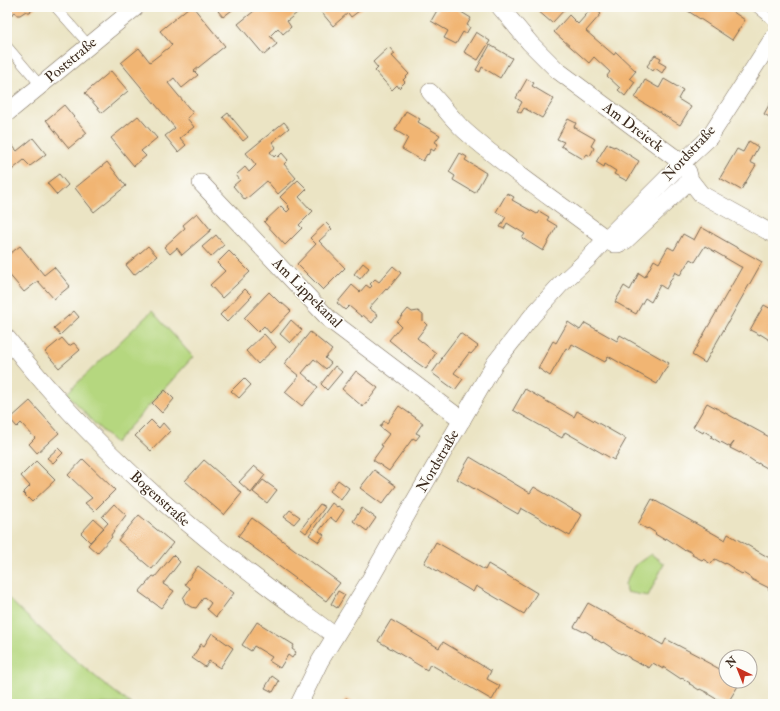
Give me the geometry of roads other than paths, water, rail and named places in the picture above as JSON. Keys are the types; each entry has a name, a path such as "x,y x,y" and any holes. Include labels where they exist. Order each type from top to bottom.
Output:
{"street":[{"name":"Poststraße","path":"7,113 136,7"},
{"name":"Am Dreieck","path":"500,7 530,43 558,70 682,163 688,172 690,180 701,194 773,234"},
{"name":"Nordstraße","path":"299,704 320,661 368,583 495,363 532,316 560,285 588,259 606,239 708,138 773,38"},
{"path":"430,92 464,129 499,160 580,218 606,239"},
{"name":"Nordstraße","path":"606,239 612,244 618,244 625,241 690,180"},
{"name":"Am Lippekanal","path":"201,183 330,320 462,420"},
{"name":"Bogenstraße","path":"7,338 61,403 128,469 197,531 266,586 335,636"}],"lane":[{"path":"55,7 89,45"},
{"path":"756,7 773,21"},
{"path":"7,46 40,86"}]}
